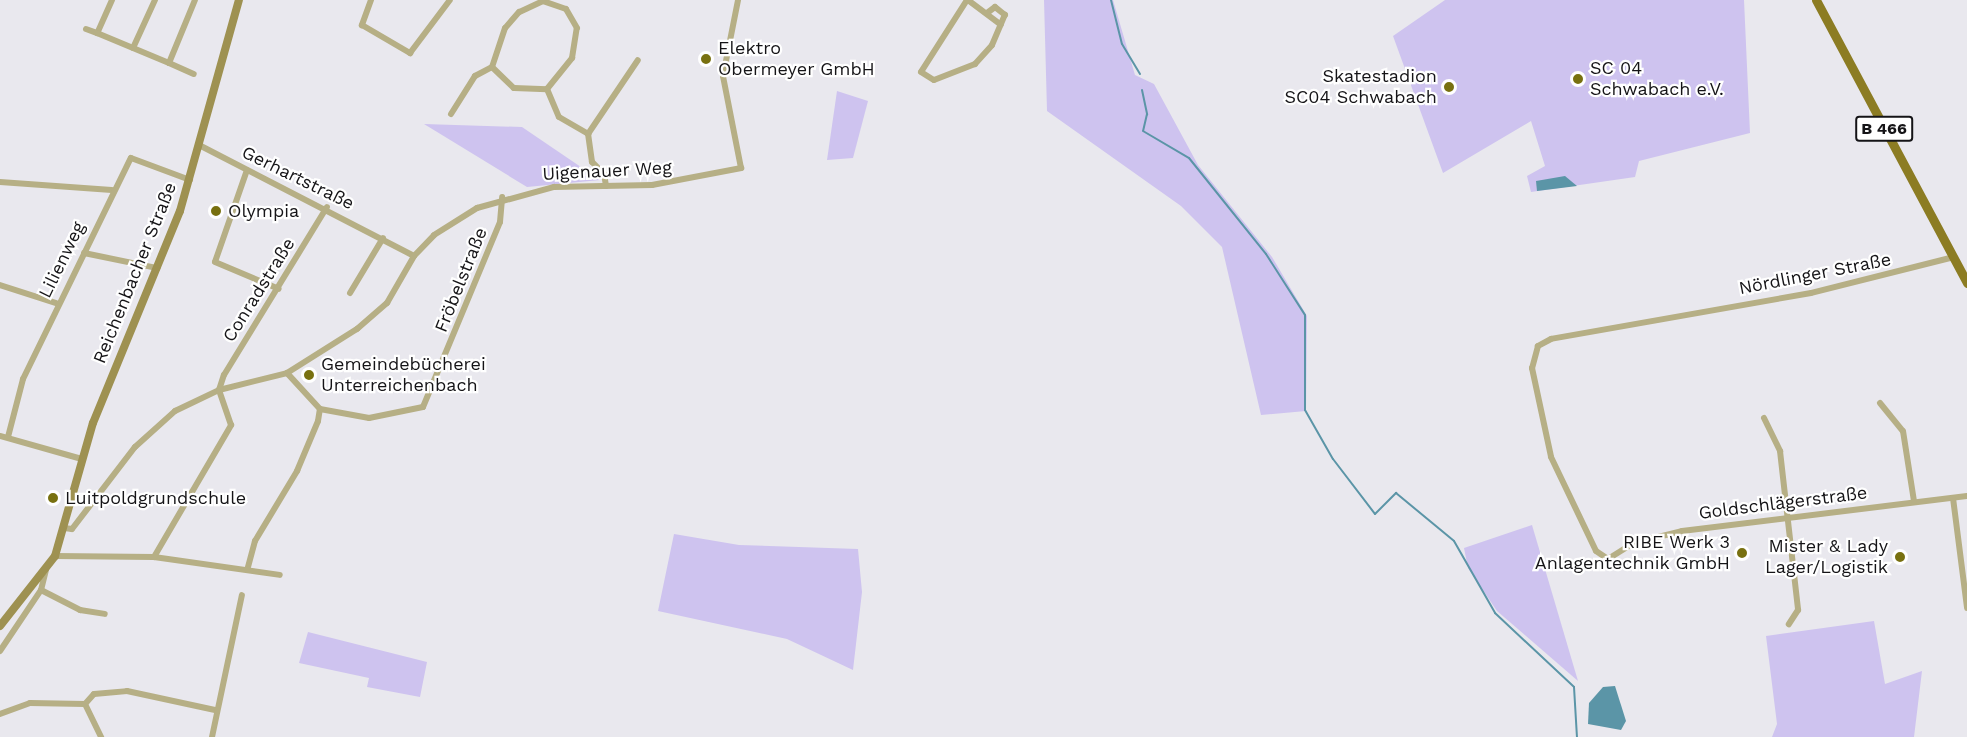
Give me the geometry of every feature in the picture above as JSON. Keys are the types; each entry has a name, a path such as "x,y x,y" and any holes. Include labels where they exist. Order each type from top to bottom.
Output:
{"main road":[{"name":"Reichenbacher Straße","path":"0,626 55,556 82,459 190,180 239,0"},
{"name":"B 466","path":"1816,0 1967,283"}],"street":[{"path":"97,33 112,0"},
{"path":"133,48 155,0"},
{"path":"170,63 195,0"},
{"path":"372,0 362,26 410,53 450,0"},
{"name":"Uigenauer Weg","path":"64,528 72,529 152,429 175,411 219,390 287,373 387,303 414,256 434,235 502,197 554,187 702,180 741,168 723,76 738,0"},
{"path":"987,13 1001,9 1001,25 975,64 952,77 934,80 921,72 967,0 1001,25"},
{"path":"451,114 475,76 492,67 505,28 533,1 566,9 577,28 572,58 547,89"},
{"path":"86,29 194,74"},
{"path":"606,186 604,174 592,162 588,134 638,60"},
{"path":"492,67 514,88 547,89"},
{"path":"547,89 559,117 588,134"},
{"name":"Gerhartstraße","path":"199,145 327,207 414,256"},
{"name":"Lilienweg","path":"8,437 23,379 56,303 84,254 112,190 131,158 190,180"},
{"path":"247,170 215,262 279,289"},
{"path":"0,182 112,190"},
{"name":"Fröbelstraße","path":"321,409 369,418 423,407 500,222 502,197"},
{"name":"Conradstraße","path":"219,390 327,207"},
{"path":"350,293 383,238"},
{"path":"84,254 157,268"},
{"name":"Nördlinger Straße","path":"1608,559 1596,551 1551,457 1532,368 1533,356 1545,340 1811,293 1954,257"},
{"path":"0,285 56,303"},
{"path":"248,567 255,541 313,437 321,409 287,373"},
{"path":"154,556 231,425 219,390"},
{"path":"1880,403 1903,431 1914,501"},
{"path":"1764,418 1780,451 1798,610 1789,624"},
{"path":"0,436 82,459"},
{"name":"Goldschlägerstraße","path":"1608,559 1634,543 1682,531 1967,496"},
{"path":"1953,498 1967,608"},
{"path":"55,556 154,556 248,567 280,575"},
{"path":"0,651 40,590 46,570"},
{"path":"40,590 80,610 105,614"},
{"path":"212,737 215,710 242,595"},
{"path":"85,705 94,694 127,691 215,710"},
{"path":"0,714 30,703 85,705"},
{"path":"85,705 100,737"}],"shaded area":[{"path":"1044,0 1113,0 1135,75 1154,84 1198,165 1272,257 1307,316 1306,411 1261,415 1222,247 1181,206 1047,111"},
{"name":"SC 04 Schwabach e.V.","path":"1445,0 1744,0 1750,133 1639,161 1635,177 1531,192 1527,176 1545,166 1531,121 1443,173 1393,36"},
{"path":"837,91 868,101 853,158 827,160"},
{"path":"424,124 522,127 600,180 527,187"},
{"path":"1532,525 1578,681 1497,611 1468,568 1464,548"},
{"path":"674,534 739,545 858,549 862,592 853,670 787,639 658,611"},
{"path":"1874,621 1885,684 1922,671 1914,737 1772,737 1777,724 1766,636"},
{"path":"308,632 427,662 420,697 367,687 369,678 299,663"}],"water":[{"path":"1565,176 1577,186 1537,191 1536,181"},
{"path":"1615,686 1626,721 1621,730 1588,724 1589,703 1603,687"}],"waterway":[{"path":"1111,0 1122,44 1140,74"},
{"path":"1142,90 1147,114 1143,131 1189,158 1266,254 1305,315 1305,410 1333,459 1375,514 1396,493 1454,541 1495,613 1574,687 1577,737"}],"place":[{"name":"Elektro Obermeyer GmbH","path":"706,59"},
{"name":"SC 04 Schwabach e.V.","path":"1578,79"},
{"name":"Skatestadion SC04 Schwabach","path":"1449,87"},
{"name":"Olympia","path":"216,211"},
{"name":"Gemeindebücherei Unterreichenbach","path":"309,375"},
{"name":"Luitpoldgrundschule","path":"53,498"},
{"name":"RIBE Werk 3 Anlagentechnik GmbH","path":"1742,553"},
{"name":"Mister & Lady Lager/Logistik","path":"1900,557"}]}
